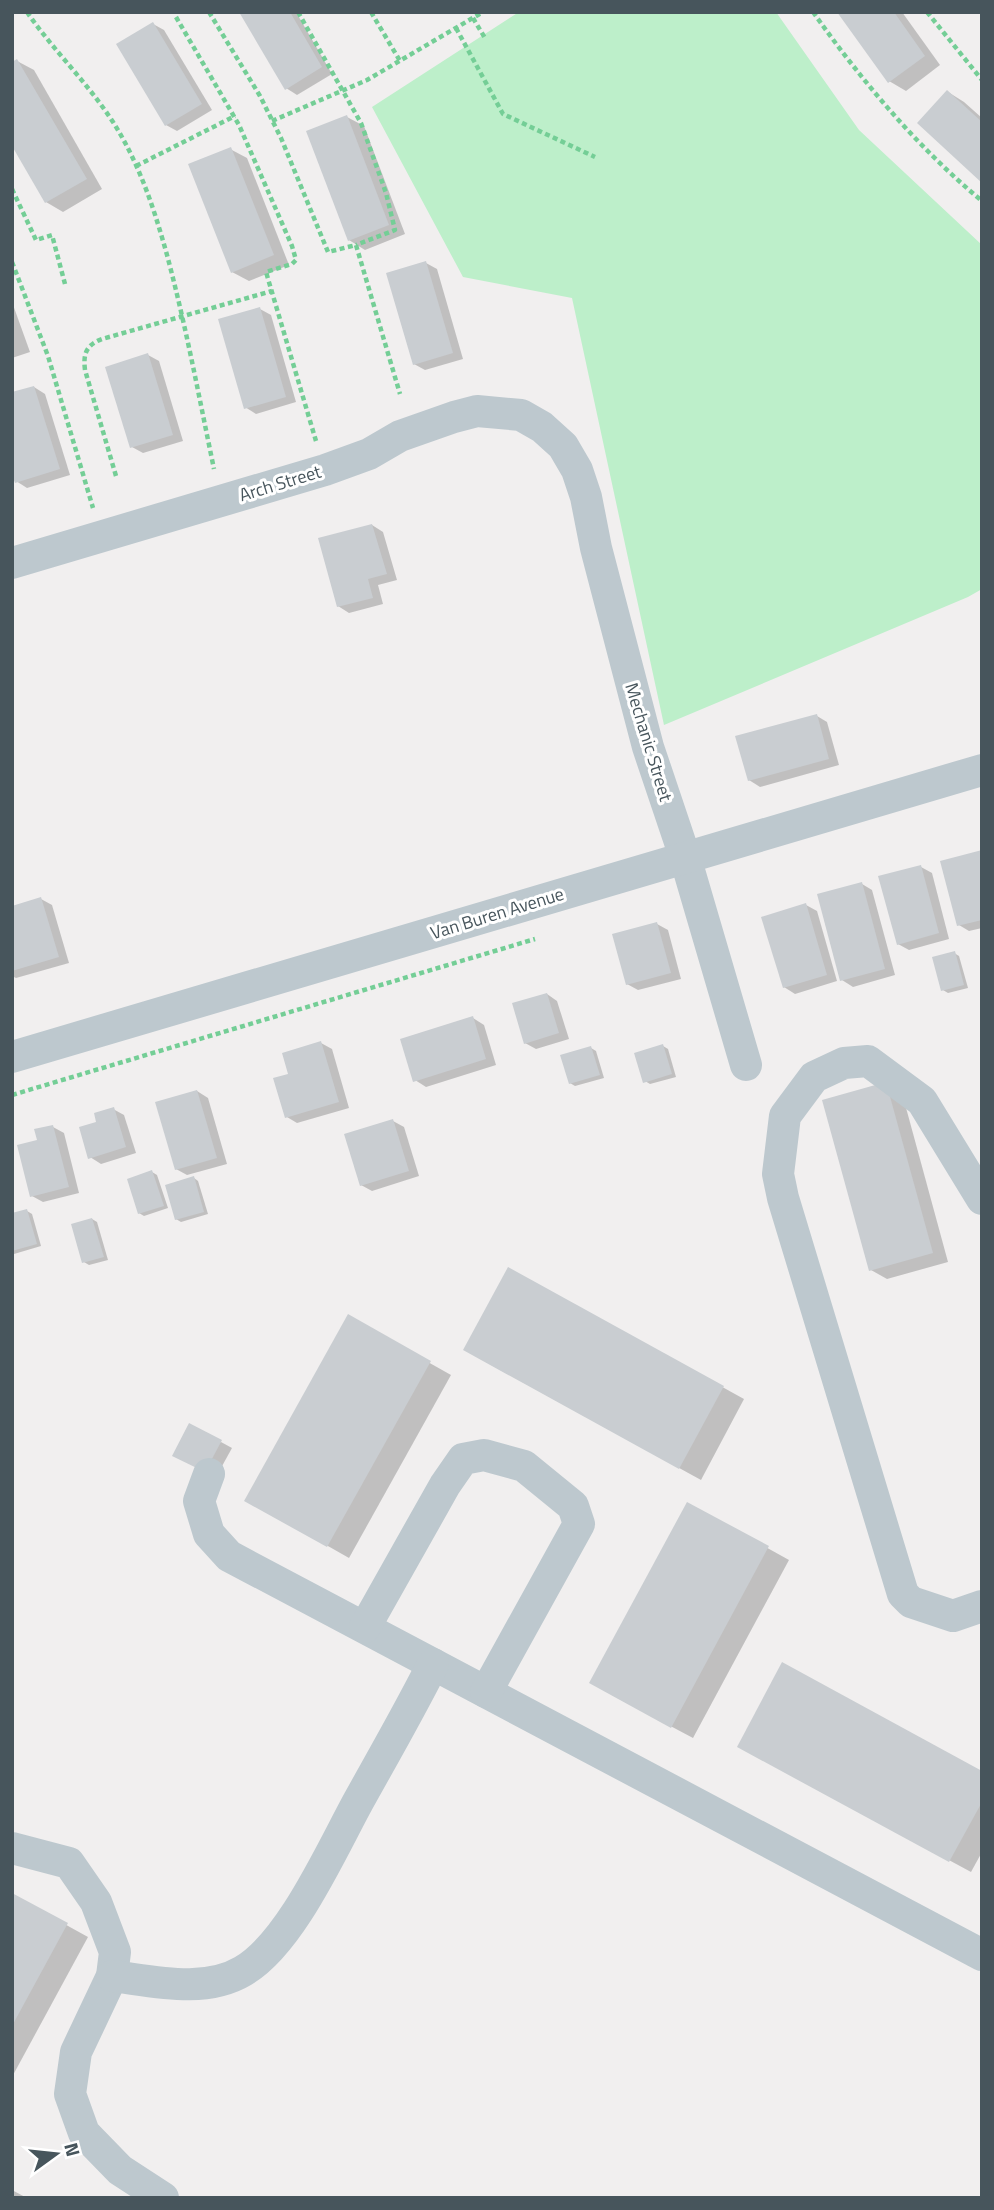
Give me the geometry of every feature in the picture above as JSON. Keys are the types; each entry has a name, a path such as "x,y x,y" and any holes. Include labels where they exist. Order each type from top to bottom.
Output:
{"street":[{"name":"Arch Street","path":"12,563 325,470 369,454 400,436 454,416 477,411 499,412 521,415 542,427"},
{"name":"Mechanic Street","path":"542,427 562,446 577,470 586,497 596,548 645,734 685,857 746,1065"},
{"name":"Van Buren Avenue","path":"12,1057 982,770"},
{"path":"982,1199 922,1101 868,1061 844,1063 814,1077 785,1116 778,1174 783,1198 903,1594 911,1602 953,1616 982,1606"},
{"path":"365,1628 438,1497 463,1458 484,1455 524,1466 573,1506 579,1524 486,1692"},
{"path":"209,1474 199,1501 209,1534 229,1556 982,1955"},
{"path":"112,1976 191,1984 221,1980 242,1972 267,1952 299,1909 433,1664"},
{"path":"12,1848 69,1863 96,1902 115,1952 112,1976 76,2052 70,2094 84,2133 120,2170 163,2198"}],"path":[{"path":"27,12 113,121 136,166 155,215 184,316 214,470"},
{"path":"209,12 260,96 281,138 328,252 395,230 375,160 361,123 298,12"},
{"path":"371,12 400,61"},
{"path":"272,121 344,91 483,12"},
{"path":"813,12 908,130 941,165 982,201"},
{"path":"927,12 982,80"},
{"path":"176,16 253,152 296,260 292,264 266,272 317,442"},
{"path":"473,18 485,38"},
{"path":"456,28 503,114 595,157"},
{"path":"136,166 235,116"},
{"path":"12,189 36,240 52,235 65,284"},
{"path":"355,245 400,394"},
{"path":"12,262 48,356 96,516"},
{"path":"116,477 85,370 84,354 89,347 102,339 272,290"},
{"path":"12,1095 537,938"}],"green space":[{"path":"519,12 776,12 859,130 982,245 982,589 664,725 572,298 463,277 372,107"}],"building":[{"path":"239,12 290,12 322,67 285,90"},
{"path":"837,12 894,12 925,56 888,83"},
{"path":"153,22 202,104 165,126 116,44"},
{"path":"17,59 87,179 45,203 12,146 12,62"},
{"path":"947,90 982,122 982,183 917,123"},
{"path":"347,115 389,225 348,241 306,131"},
{"path":"231,147 274,255 231,273 188,164"},
{"path":"426,261 453,353 413,365 386,273"},
{"path":"260,307 286,397 244,409 218,319"},
{"path":"148,353 173,435 130,448 105,367"},
{"path":"34,386 60,469 15,483 12,475 12,392"},
{"path":"372,524 387,574 368,579 373,598 337,607 318,538"},
{"path":"817,714 829,759 748,781 735,736"},
{"path":"982,850 982,920 957,926 940,861"},
{"path":"921,865 939,933 897,945 878,876"},
{"path":"862,882 885,969 840,981 817,894"},
{"path":"41,897 59,957 12,971 12,906"},
{"path":"806,903 827,975 783,988 761,917"},
{"path":"657,922 671,973 626,985 612,934"},
{"path":"955,951 964,985 941,991 932,957"},
{"path":"547,993 559,1033 524,1044 512,1003"},
{"path":"473,1016 486,1059 413,1082 400,1039"},
{"path":"321,1041 339,1102 285,1118 273,1078 288,1074 282,1053"},
{"path":"663,1044 672,1074 643,1083 634,1053"},
{"path":"591,1046 600,1075 569,1084 560,1055"},
{"path":"886,1082 933,1253 869,1271 822,1100"},
{"path":"197,1090 217,1158 175,1170 155,1102"},
{"path":"114,1107 126,1147 88,1159 79,1127 96,1122 94,1113"},
{"path":"393,1119 409,1171 360,1186 344,1134"},
{"path":"53,1125 69,1187 30,1197 17,1145 37,1140 34,1129"},
{"path":"152,1170 164,1206 138,1214 127,1179"},
{"path":"194,1176 204,1212 175,1220 165,1185"},
{"path":"27,1209 37,1244 12,1251 12,1213"},
{"path":"92,1218 104,1257 82,1263 71,1224"},
{"path":"508,1267 724,1386 679,1469 463,1350"},
{"path":"348,1314 431,1361 327,1547 244,1501"},
{"path":"189,1423 222,1440 205,1472 172,1456"},
{"path":"687,1502 769,1546 671,1728 589,1683"},
{"path":"782,1662 982,1771 982,1802 949,1862 737,1747"},
{"path":"12,1893 68,1923 12,2026"}]}
